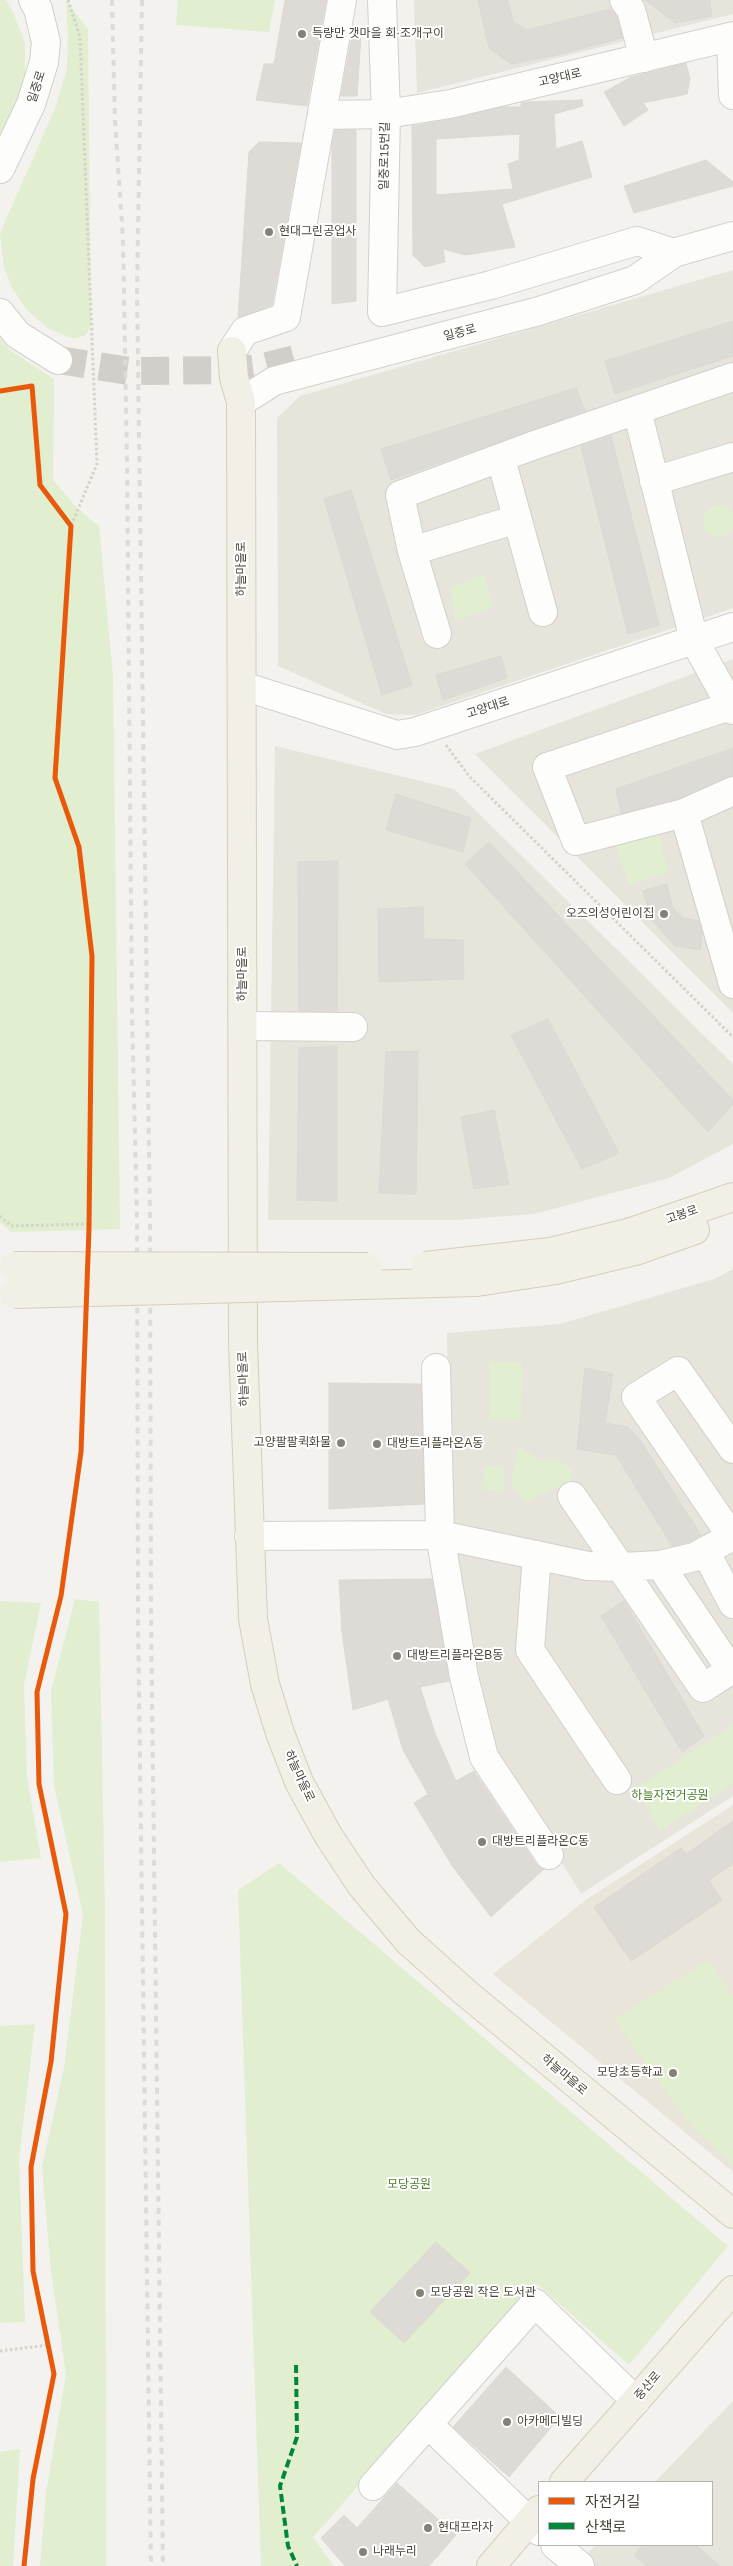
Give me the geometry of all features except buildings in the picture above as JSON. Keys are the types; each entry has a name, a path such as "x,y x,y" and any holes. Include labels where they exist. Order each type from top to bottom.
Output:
{"main road":[{"name":"하늘마을로","path":"232,351 234,378 241,402 243,1343 253,1619 265,1684 280,1733 299,1782 328,1835 361,1885 408,1941 466,1994 733,2214"},
{"name":"고봉로","path":"633,1241 733,1197"},
{"name":"고봉로","path":"633,1241 733,1215"},
{"path":"7,1266 407,1268 477,1262 633,1241"},
{"path":"7,1294 477,1282 556,1270 633,1241"},
{"name":"중산로","path":"565,2481 733,2290"},
{"path":"491,2566 536,2521"}],"street":[{"name":"일중로","path":"0,169 32,104 44,62 46,42 38,9 33,0"},
{"path":"232,351 245,331 286,317 342,0"},
{"name":"일중로15번길","path":"382,0 386,114 382,312 492,285 637,241 674,253"},
{"path":"624,0 631,10 644,58"},
{"path":"732,37 733,95"},
{"name":"고양대로","path":"322,115 386,114 450,104 732,37"},
{"name":"일중로","path":"303,356 733,236"},
{"name":"일중로","path":"241,402 274,381 539,311 635,280 674,253"},
{"path":"0,313 18,335 58,360"},
{"path":"438,634 412,551 400,495 532,446 733,377"},
{"path":"637,410 694,640 732,707 547,767 576,842 684,812 733,791"},
{"path":"654,481 733,457"},
{"path":"501,459 543,612"},
{"path":"412,551 517,519"},
{"name":"고양대로","path":"242,686 397,735 414,732 733,627"},
{"path":"684,812 733,984"},
{"path":"243,1026 353,1028"},
{"path":"436,1368 440,1535 464,1677 484,1757 549,1855"},
{"path":"249,1536 440,1535 588,1566 660,1565 694,1557 732,1536 636,1397 678,1371 733,1449"},
{"path":"572,1496 703,1688 731,1670 660,1565"},
{"path":"705,1550 733,1604"},
{"path":"537,1555 530,1650 617,1780"},
{"path":"373,2486 535,2303 636,2401"},
{"path":"428,2424 536,2521"},
{"path":"556,2546 580,2566"}],"path":[{"path":"68,0 80,37 97,464 71,526 70,536"},
{"path":"66,520 71,526"},
{"path":"445,743 468,776 733,1037"},
{"path":"0,1216 11,1226 89,1226 89,1214"},
{"path":"46,2336 50,2354"},
{"path":"0,2351 48,2345"}],"shaded area":[{"path":"414,0 733,0 733,14 417,93"},
{"path":"733,270 733,608 415,715 386,714 278,666 277,418 300,396"},
{"path":"733,659 733,1013 475,754"},
{"path":"275,746 454,789 733,1064 733,1144 669,1178 534,1214 456,1220 268,1220"},
{"path":"733,1269 733,1796 581,1894 494,1752 474,1670 449,1537 447,1333 560,1324 714,1279"},
{"name":"모당초등학교","path":"733,1805 733,2172 493,1974 587,1899"},
{"path":"733,2401 733,2566 575,2566 595,2546 713,2546 713,2481 656,2481"}],"green space":[{"path":"0,0 6,0 13,12 25,43 25,77 12,118 0,137"},
{"path":"178,0 275,0 269,32 176,25"},
{"path":"66,1 88,29 91,325 86,335 74,339 49,329 28,311 12,288 4,267 0,233 56,106 67,68"},
{"path":"0,338 11,351 54,379 53,480 78,509 99,526 113,676 120,1229 11,1232 0,1222"},
{"path":"719,505 730,510 733,515 734,524 730,532 719,537 708,532 703,521 708,510"},
{"path":"484,575 493,607 456,620 450,587"},
{"path":"658,831 668,872 629,885 614,844"},
{"path":"489,1361 522,1363 521,1421 489,1420"},
{"path":"519,1446 540,1460 559,1460 572,1469 570,1486 551,1489 525,1503 511,1482"},
{"path":"484,1466 504,1467 503,1491 483,1490"},
{"path":"75,1599 99,1602 105,1911 106,2566 40,2566 46,2493 66,2374 51,2271 42,2167 64,2068 83,1915 54,1786 51,1691"},
{"path":"0,1601 41,1603 24,1685 27,1777 41,1858 0,1862"},
{"name":"하늘자전거공원","path":"733,1725 733,1783 660,1831 635,1789"},
{"name":"모당공원","path":"279,1863 728,2246 629,2365 537,2284 313,2537 334,2566 261,2566 238,1890"},
{"path":"708,1960 733,1996 733,2165 691,2126 614,2020"},
{"path":"35,2024 19,2159 25,2322 0,2323 0,2026"},
{"path":"20,2449 13,2566 0,2566 0,2452"}],"tunnel":[{"path":"58,360 130,371 240,370 263,367 303,357"}],"railway":[{"path":"112,0 115,121 123,239 127,462 132,1014 137,1217 138,1619 151,2566"},
{"path":"142,0 137,291 150,1222 151,1618 163,2566"}],"marked path":[{"path":"296,2365 297,2437 280,2486 288,2546 297,2566"}],"cycle path":[{"path":"0,391 32,386 40,485 71,526 55,778 79,847 92,956 89,1228 81,1452 61,1596 37,1692 39,1784 66,1914 51,2062 31,2167 33,2271 54,2374 33,2479 24,2566"}],"place":[{"name":"득량만 갯마을 회·조개구이","path":"302,34"},
{"name":"현대그린공업사","path":"269,232"},
{"name":"오즈의성어린이집","path":"664,914"},
{"name":"고양팔팔퀵화물","path":"341,1443"},
{"name":"대방트리플라온A동","path":"377,1444"},
{"name":"대방트리플라온B동","path":"397,1656"},
{"name":"대방트리플라온C동","path":"482,1842"},
{"name":"모당초등학교","path":"673,2073"},
{"name":"모당공원 작은 도서관","path":"420,2293"},
{"name":"아카메디빌딩","path":"507,2422"},
{"name":"현대프라자","path":"428,2528"},
{"name":"나래누리","path":"363,2552"}]}
